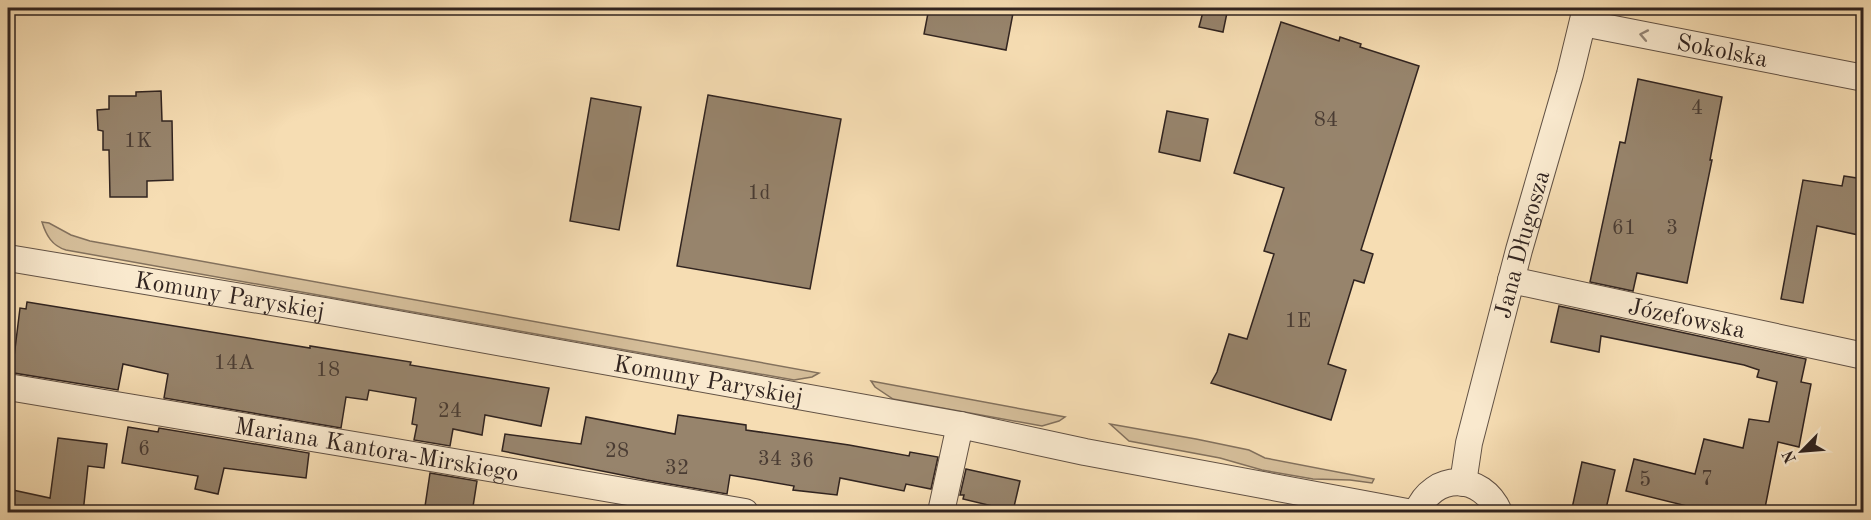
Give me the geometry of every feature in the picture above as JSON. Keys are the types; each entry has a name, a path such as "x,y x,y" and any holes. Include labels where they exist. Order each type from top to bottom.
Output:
{"street":[{"name":"Sokolska","path":"1585,15 1863,78"},
{"name":"Jana Długosza","path":"1463,483 1469,442 1511,280 1585,15"},
{"name":"Komuny Paryskiej","path":"8,258 325,311 960,424 1085,452 1407,513"},
{"name":"Józefowska","path":"1511,280 1863,356"},
{"name":"Mariana Kantora-Mirskiego","path":"8,387 745,513"},
{"path":"941,513 960,424"},
{"path":"1418,513 1421,504 1429,494 1450,483 1475,486 1495,503 1498,513"}],"shaded area":[{"path":"42,222 90,241 819,373 812,377 794,380 66,250 57,246 50,239"},
{"path":"871,381 1065,417 1042,426 893,399 875,387"},
{"path":"1110,424 1249,450 1265,458 1374,479 1372,483 1313,479 1262,470 1220,458 1129,441"}],"building":[{"path":"929,8 1014,8 1006,50 924,34"},
{"path":"1204,8 1228,8 1223,32 1199,27"},
{"path":"1281,22 1339,41 1340,37 1361,44 1360,47 1419,66 1361,250 1373,254 1364,283 1354,280 1328,364 1346,370 1331,420 1211,383 1217,372 1229,334 1247,339 1274,254 1264,251 1284,188 1234,173"},
{"path":"1638,79 1722,97 1710,160 1712,160 1687,283 1637,273 1633,291 1590,282 1620,142 1625,143"},
{"path":"161,91 162,121 172,121 173,180 147,181 147,197 110,197 109,150 103,150 103,131 98,130 97,110 109,109 109,96 136,96 136,92"},
{"path":"708,95 841,119 810,289 677,266"},
{"path":"591,98 641,107 619,230 570,221"},
{"path":"1167,111 1208,119 1200,161 1159,152"},
{"path":"1844,176 1863,179 1863,236 1817,226 1803,303 1781,299 1803,180 1842,186"},
{"path":"27,302 411,362 410,365 549,388 541,426 485,415 482,435 453,429 450,446 414,440 417,425 412,424 416,398 369,390 367,400 346,397 341,428 164,398 168,374 123,364 118,390 8,372 8,356 14,357 20,308 26,309"},
{"path":"1559,306 1806,359 1801,382 1811,384 1799,447 1778,442 1764,513 1686,513 1687,506 1626,491 1634,459 1695,474 1704,439 1743,448 1749,419 1769,422 1777,382 1757,377 1759,370 1744,365 1601,336 1599,352 1551,342"},
{"path":"678,415 746,425 746,430 909,456 910,452 938,457 931,489 906,484 904,491 840,478 837,495 793,490 794,486 730,475 727,494 502,451 505,434 581,444 586,417 675,434"},
{"path":"128,427 158,432 159,428 309,453 306,478 224,468 218,494 195,489 198,476 122,463"},
{"path":"58,438 107,444 104,468 88,466 83,513 8,513 8,489 50,498"},
{"path":"1582,462 1615,470 1605,513 1571,513"},
{"path":"966,469 1020,481 1013,511 963,499 964,495 960,495"},
{"path":"430,473 477,481 472,513 424,513"}]}
